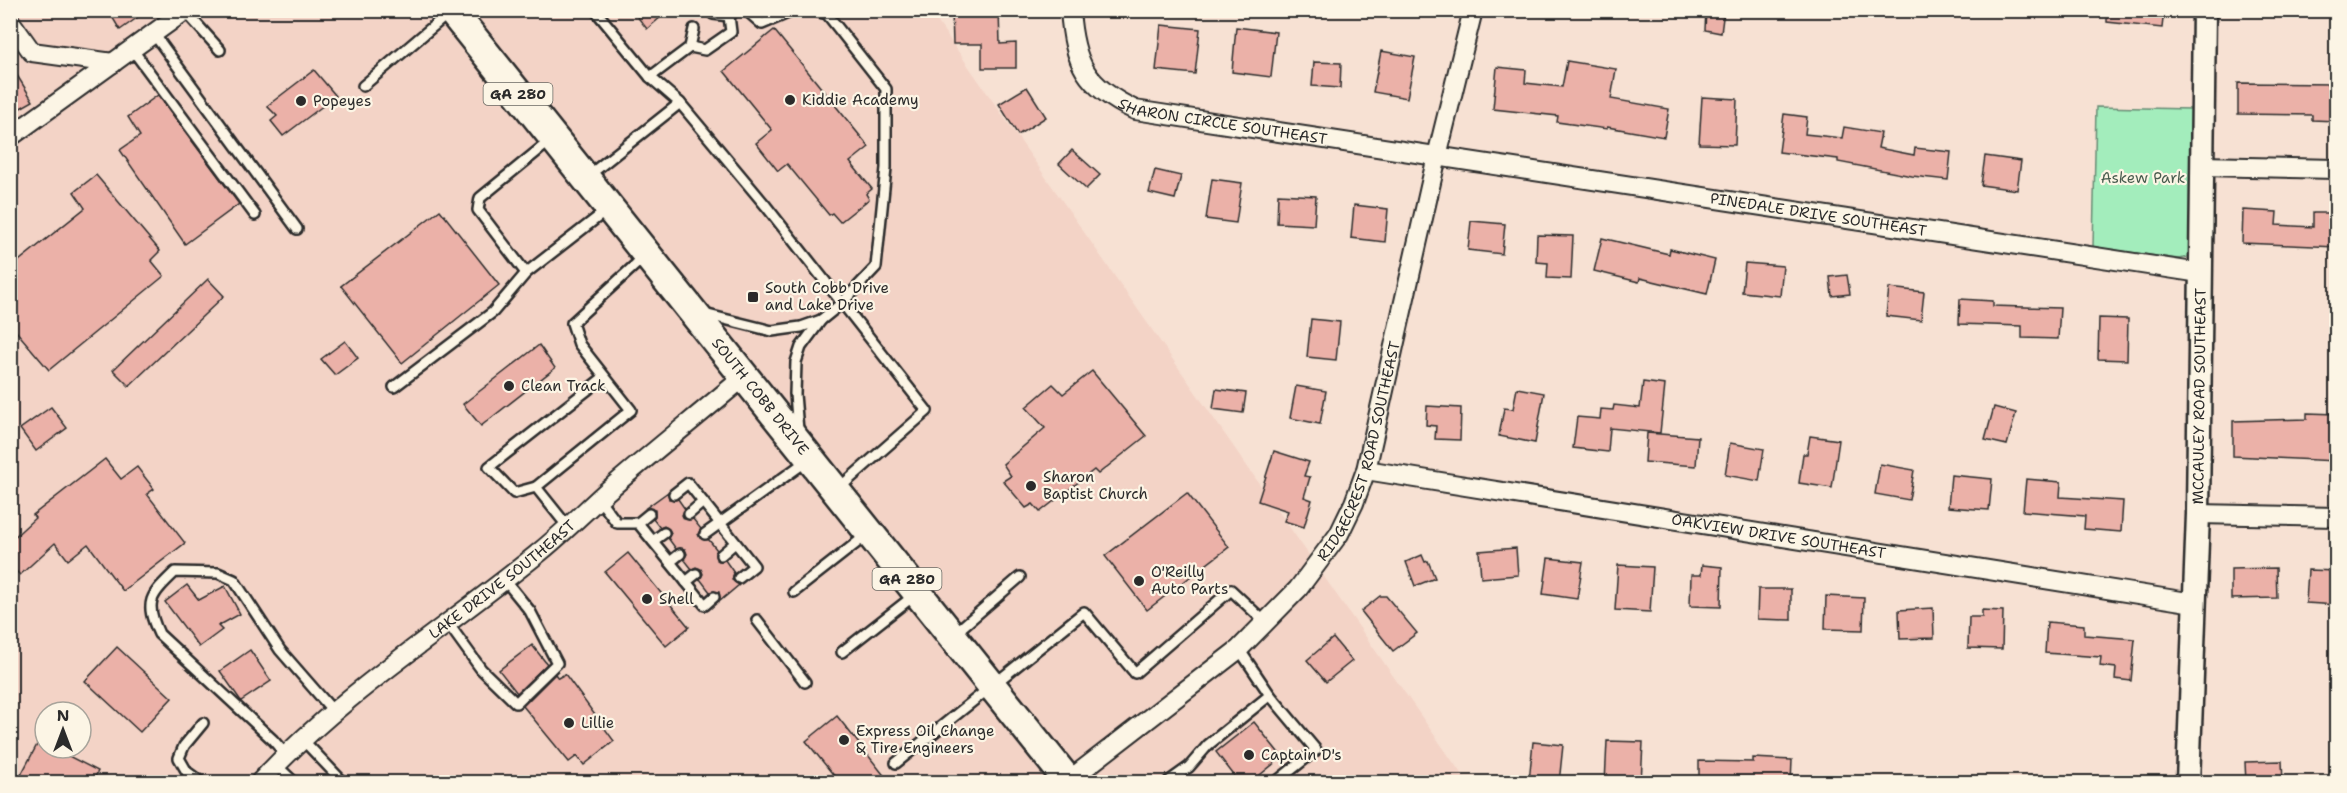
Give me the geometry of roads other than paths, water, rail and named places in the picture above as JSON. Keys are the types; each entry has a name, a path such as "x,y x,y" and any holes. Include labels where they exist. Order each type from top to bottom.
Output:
{"main road":[{"name":"SOUTH COBB DRIVE","path":"451,11 1069,782"}],"street":[{"name":"SHARON CIRCLE SOUTHEAST","path":"1070,10 1074,44 1081,64 1095,86 1112,99 1135,110 1437,156"},
{"name":"RIDGECREST ROAD SOUTHEAST","path":"1069,782 1239,649 1298,590 1339,534 1354,503 1365,470 1473,10"},
{"name":"MCCAULEY ROAD SOUTHEAST","path":"2188,783 2198,514 2204,10"},
{"path":"10,137 185,11"},
{"path":"10,21 32,52 113,63"},
{"name":"PINEDALE DRIVE SOUTHEAST","path":"1437,156 2200,273"},
{"path":"2201,166 2337,170"},
{"name":"LAKE DRIVE SOUTHEAST","path":"260,783 303,740 392,663 541,551 745,376"},
{"name":"OAKVIEW DRIVE SOUTHEAST","path":"1365,470 2194,603"},
{"path":"2198,514 2337,518"}],"lane":[{"path":"595,10 650,76 680,103 766,206 927,411 836,490"},
{"path":"746,10 762,24 795,10"},
{"path":"705,534 805,451 795,366 801,347 821,320 842,303 876,267 886,168 886,89 827,14 812,10"},
{"path":"185,11 220,50"},
{"path":"363,86 451,11"},
{"path":"690,47 705,50 731,32 733,13 713,14"},
{"path":"650,76 690,47 694,29"},
{"path":"154,34 297,229"},
{"path":"132,49 255,215"},
{"path":"586,178 680,103"},
{"path":"526,273 478,210 480,198 553,138"},
{"path":"394,387 493,312 526,273 610,208"},
{"path":"604,377 489,467 514,493 536,487 631,410 579,344 572,323 646,254"},
{"path":"692,310 772,331 801,327 821,320"},
{"path":"674,494 688,483 754,566 739,579"},
{"path":"536,487 568,526"},
{"path":"599,499 617,524 638,523 649,514"},
{"path":"689,513 703,502"},
{"path":"638,523 705,605 714,597"},
{"path":"653,541 664,533"},
{"path":"794,592 870,533"},
{"path":"721,555 735,543"},
{"path":"670,562 680,554"},
{"path":"294,783 273,740 159,634 149,613 152,596 175,572 218,573 234,580 280,650 334,712"},
{"path":"686,582 696,574"},
{"path":"952,636 1020,577"},
{"path":"447,622 481,669 516,703 557,663 530,612 504,579"},
{"path":"896,764 1084,612 1135,673 1231,590 1265,622"},
{"path":"842,652 918,592"},
{"path":"757,620 805,682"},
{"path":"1239,649 1270,695 1316,750 1276,783"},
{"path":"1168,783 1189,766 1208,745 1270,695"},
{"path":"201,783 188,772 179,758 184,746 204,723"},
{"path":"303,740 343,783"}],"place":[{"name":"Kiddie Academy","path":"790,100"},
{"name":"Popeyes","path":"301,101"},
{"name":"South Cobb Drive and Lake Drive","path":"753,297"},
{"name":"Clean Track","path":"509,386"},
{"name":"Sharon Baptist Church","path":"1031,486"},
{"name":"O'Reilly Auto Parts","path":"1139,581"},
{"name":"Shell","path":"647,599"},
{"name":"Lillie","path":"569,723"},
{"name":"Express Oil Change & Tire Engineers","path":"844,740"},
{"name":"Captain D's","path":"1249,755"}],"park label":[{"name":"Askew Park","path":"2143,178"}]}
